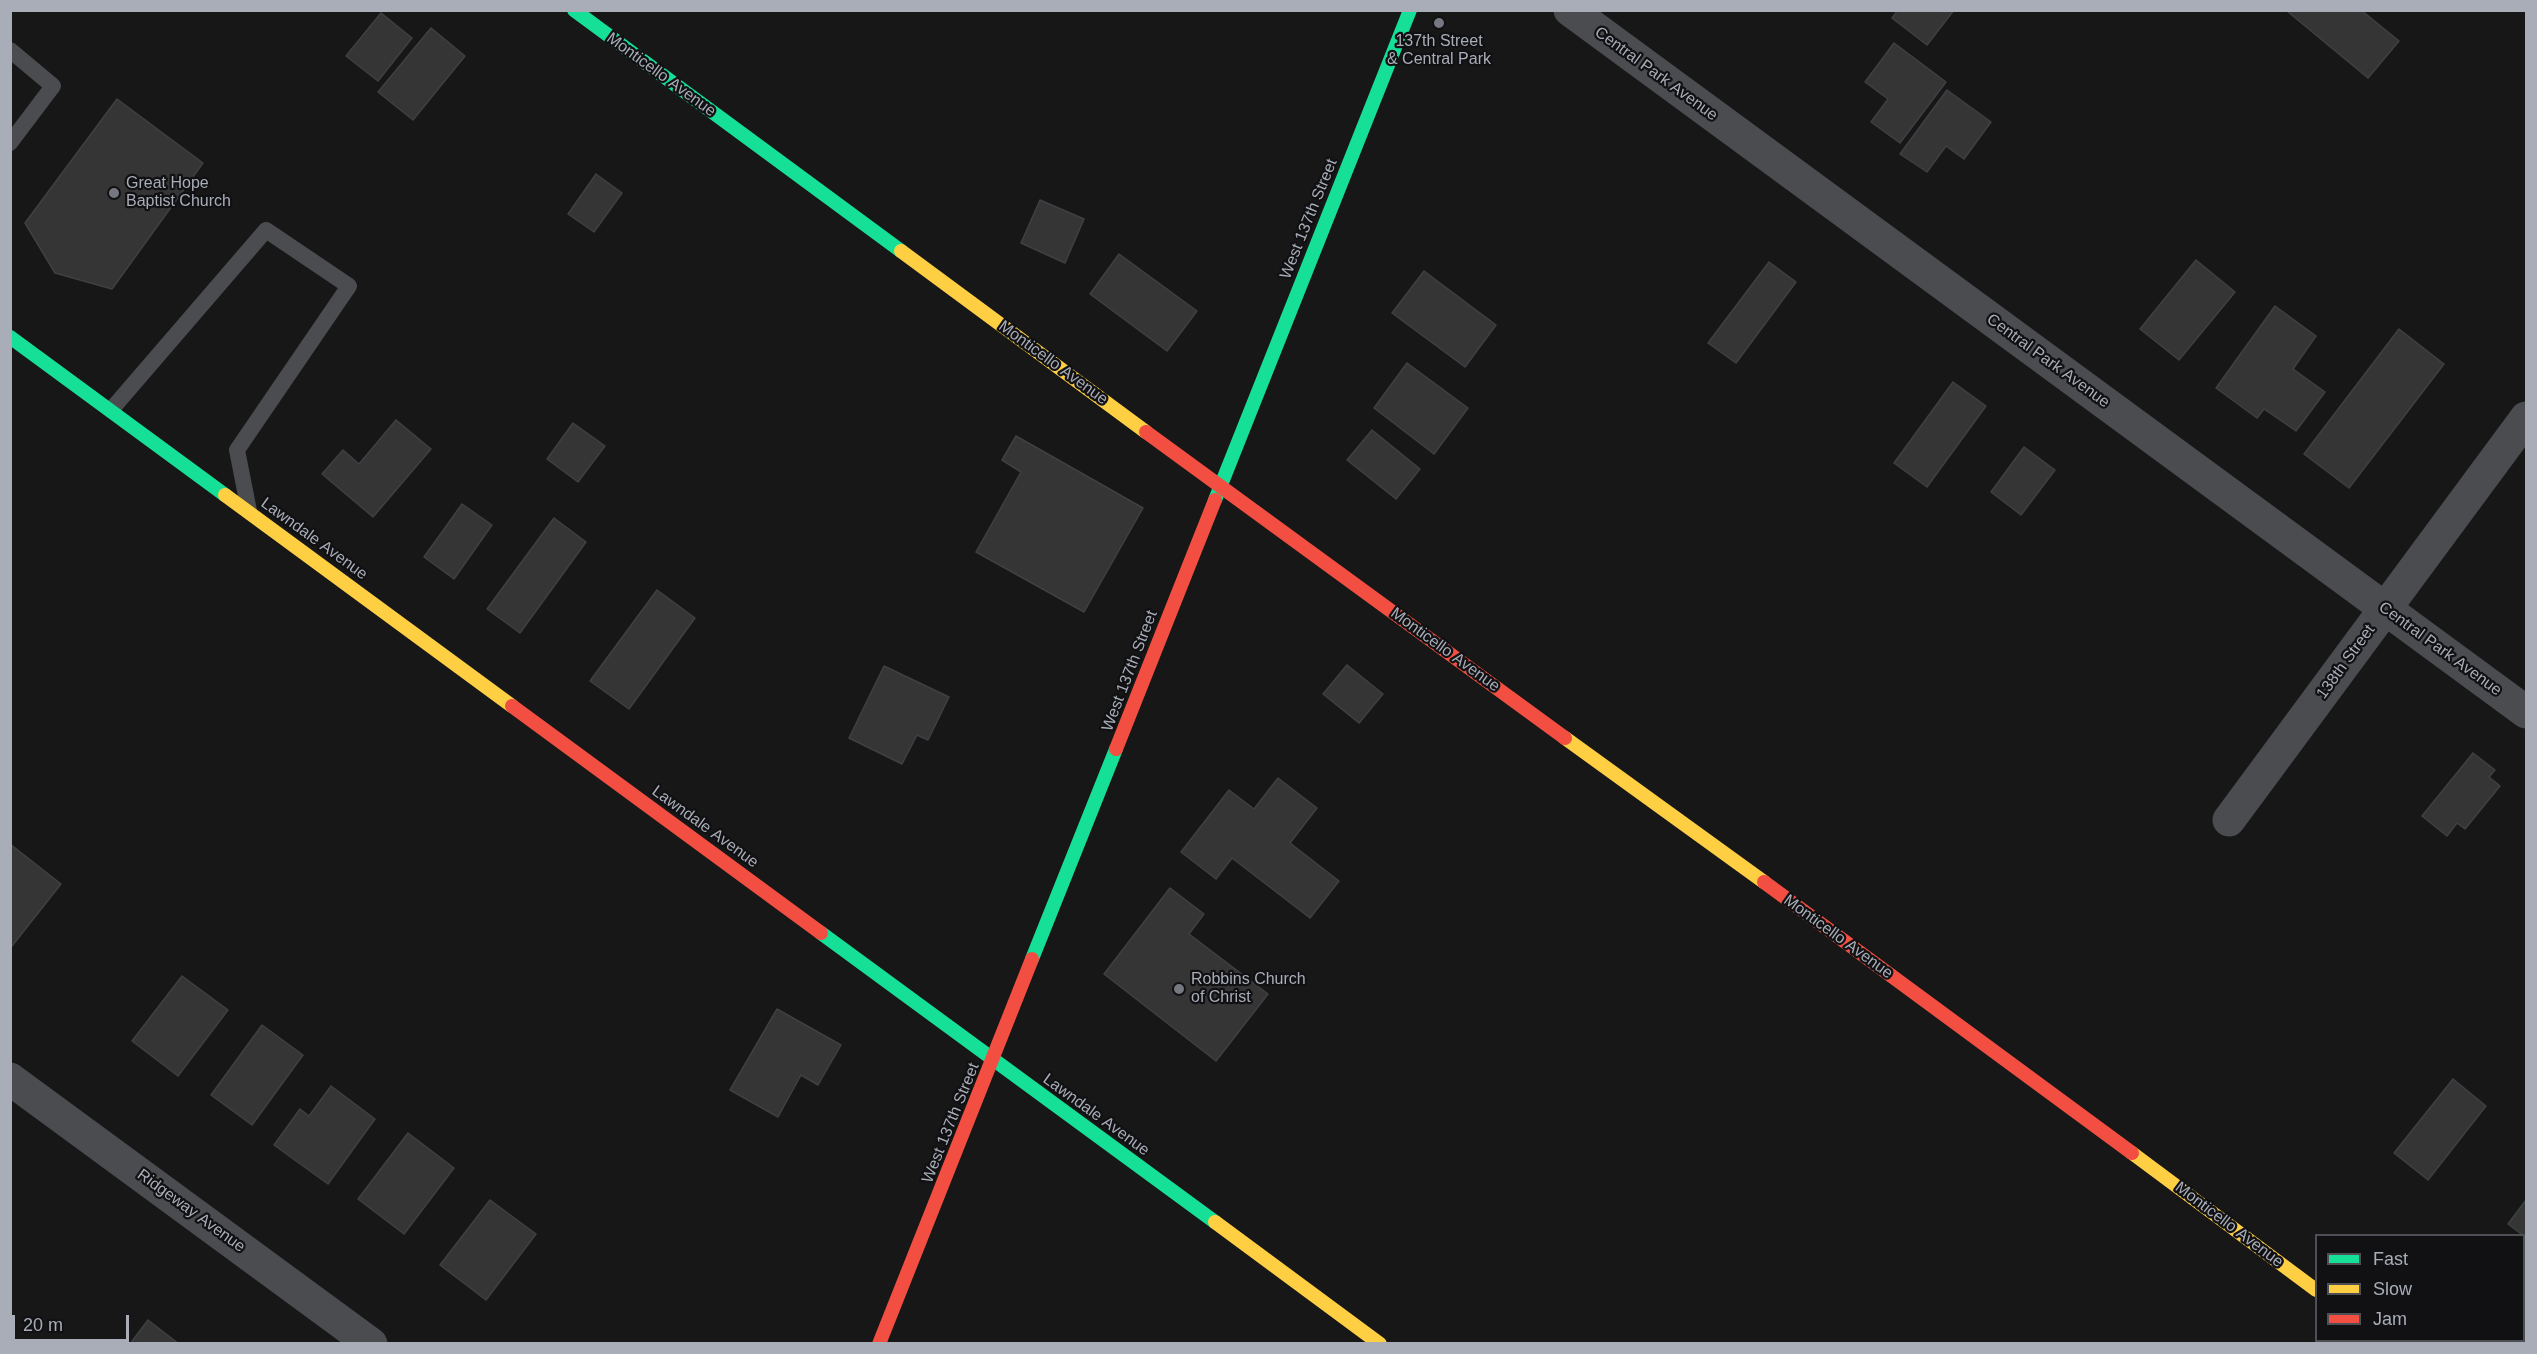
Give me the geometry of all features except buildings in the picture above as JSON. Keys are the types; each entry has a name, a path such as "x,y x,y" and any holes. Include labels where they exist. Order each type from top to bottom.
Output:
{"street":[{"name":"Monticello Avenue","path":"574,10 1220,486 2017,1067 2315,1289"},
{"name":"West 137th Street","path":"879,1344 994,1060 1410,10"},
{"name":"Central Park Avenue","path":"1570,10 2526,712"},
{"name":"Lawndale Avenue","path":"10,337 1380,1344"},
{"name":"138th Street","path":"2229,820 2526,418"},
{"name":"Ridgeway Avenue","path":"10,1080 371,1344"}],"lane":[{"path":"10,50 53,86 10,143"},
{"path":"111,410 266,230 349,286 237,450 250,513"}],"traffic: fast":[{"path":"574,10 901,251"},
{"path":"1215,500 1410,10"},
{"path":"10,337 225,495"},
{"path":"1032,959 1116,749"},
{"path":"821,933 1215,1222"}],"traffic: slow":[{"path":"901,251 1146,432"},
{"path":"225,495 512,706"},
{"path":"1565,738 1764,882"},
{"path":"2132,1153 2315,1289"},
{"path":"1215,1222 1380,1344"}],"traffic: jam":[{"path":"1146,432 1565,738"},
{"path":"1116,749 1215,500"},
{"path":"512,706 821,933"},
{"path":"1764,882 2132,1153"},
{"path":"879,1344 1032,959"}],"place":[{"name":"137th Street & Central Park","path":"1439,23"},
{"name":"Great Hope Baptist Church","path":"114,193"},
{"name":"Robbins Church of Christ","path":"1179,989"}]}
